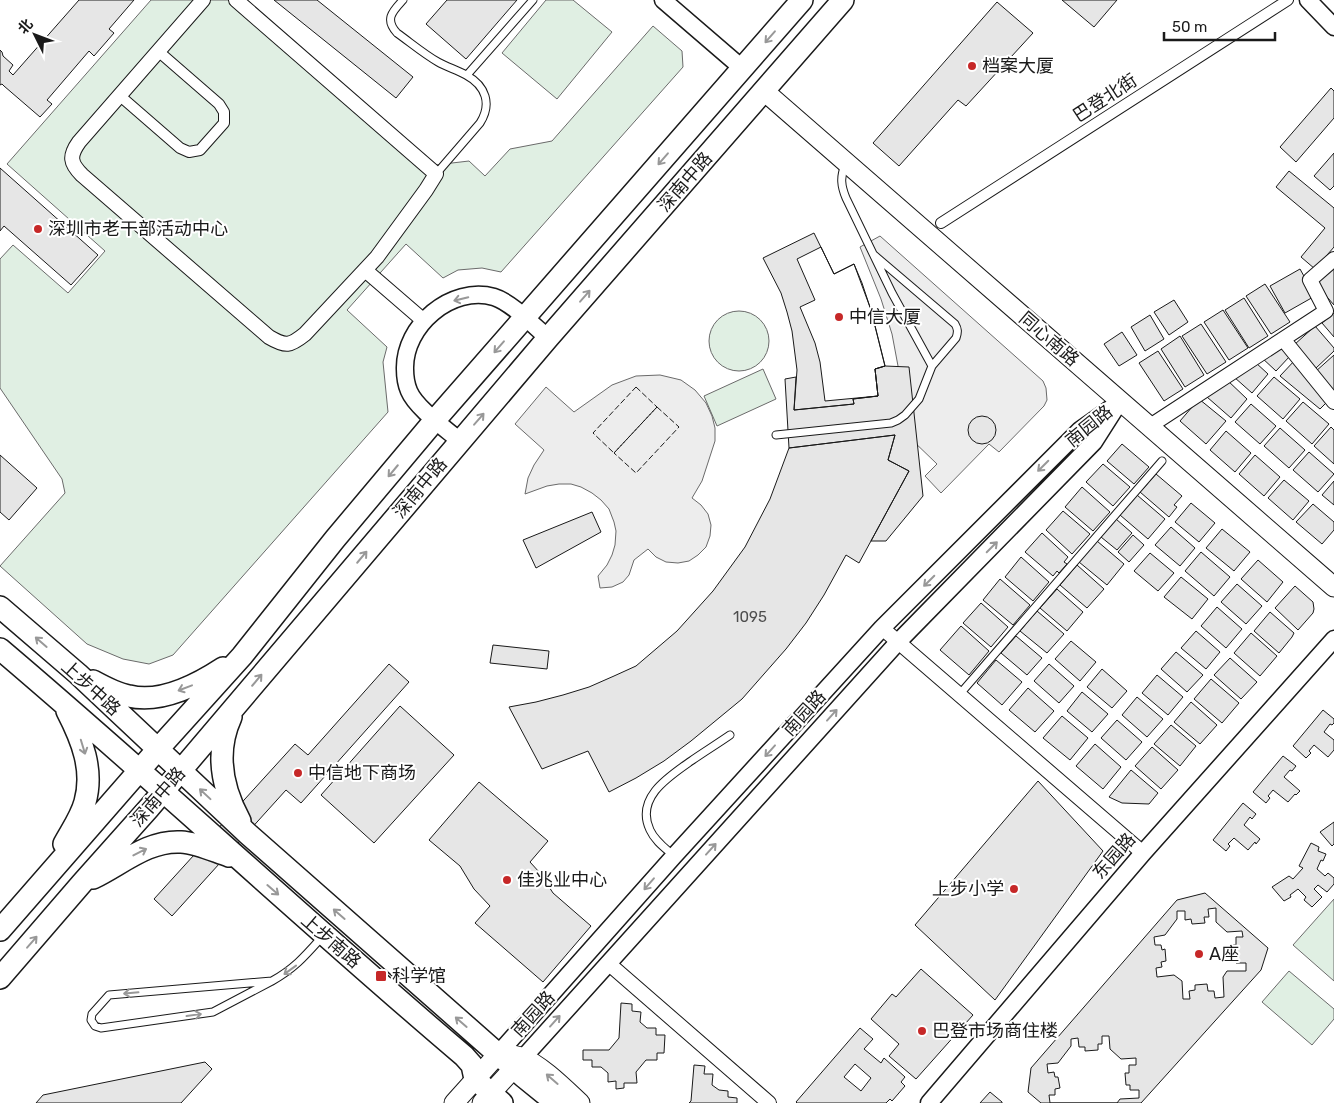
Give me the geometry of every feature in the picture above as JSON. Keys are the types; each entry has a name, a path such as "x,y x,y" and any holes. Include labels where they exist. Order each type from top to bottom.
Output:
{"main road":[{"name":"深南中路","path":"0,930 242,656 435,420 802,0"},
{"name":"深南中路","path":"0,978 163,792 548,338 843,0"},
{"name":"同心南路","path":"764,91 1334,587"},
{"name":"上步中路","path":"0,607 78,674 180,771"},
{"name":"上步中路","path":"0,649 63,702 163,792"},
{"path":"78,674 129,697 149,698 165,696 201,682 242,656"},
{"path":"241,699 224,735 222,758 228,797 248,834"},
{"path":"50,872 85,802 88,784 88,769 82,742 63,702"},
{"name":"上步南路","path":"180,771 248,834 498,1054 518,1063 535,1065 580,1103"},
{"name":"上步南路","path":"163,792 464,1056 472,1064 475,1080 492,1101"},
{"path":"82,884 141,850 157,844 182,842 198,845 236,858"},
{"name":"南园路","path":"454,1103 498,1054"},
{"name":"上步南路","path":"518,1063 556,1103"},
{"name":"南园路","path":"492,1101 518,1063"}],"street":[{"path":"203,0 73,150 72,159 74,167 269,337 279,343 288,345 305,334 377,257 436,174 236,0"},
{"path":"663,0 742,68"},
{"name":"巴登北街","path":"941,223 1288,0"},
{"path":"1308,0 1334,27"},
{"path":"119,95 180,148 189,152 200,150 224,123 224,112 219,104 158,51"},
{"path":"1150,426 1326,311 1310,280 1334,259"},
{"path":"365,270 424,321"},
{"path":"460,441 419,405 408,389 405,365 408,351 416,331 424,321 442,306 452,301 465,297 492,297 501,300 548,338"},
{"path":"1283,339 1334,402"},
{"name":"南园路","path":"498,1054 674,856 882,628 1080,430 1121,401"},
{"name":"南园路","path":"518,1063 898,642 1094,442 1121,401"},
{"path":"882,628 1143,852"},
{"name":"东园路","path":"929,1103 1143,852 1334,639"},
{"path":"608,963 769,1103"}],"lane":[{"path":"403,0 390,18 393,29 432,58 476,81 486,97 485,116 473,133 436,174"},
{"path":"467,75 533,0"},
{"path":"846,162 841,182 843,190 892,292 932,366"},
{"path":"776,435 891,423 898,420 919,399 932,366 956,338 957,328 950,319 874,255"},
{"path":"959,694 1162,461"},
{"path":"674,856 651,832 647,822 650,799 656,788 667,778 730,735"},
{"path":"272,981 108,995 92,1014 90,1020 95,1026 101,1028 213,1012 272,981 287,973 298,964 324,935"}],"green space":[{"path":"151,0 247,0 435,165 469,161 485,176 510,149 552,141 653,26 682,51 683,67 501,272 482,268 458,270 443,278 406,244 347,310 387,347 383,362 388,412 173,655 149,664 123,659 87,644 0,566 65,493 62,479 0,388 0,259 13,245 68,293 105,251 7,164"},
{"path":"546,0 573,0 612,32 557,99 502,53"},
{"path":"739,311 756,316 764,324 769,341 764,358 756,366 739,371 722,366 714,358 709,341 714,324 722,316"},
{"path":"763,369 776,399 717,426 704,396"},
{"path":"1334,899 1334,981 1293,945"},
{"path":"1289,971 1334,1009 1334,1019 1312,1045 1262,1002"}],"shaded area":[{"path":"880,236 1043,381 1046,388 1047,400 1044,406 999,452 989,444 941,493 925,476 937,464 909,437 892,334 881,299 860,247"},
{"path":"660,375 681,380 695,390 706,403 712,416 715,428 715,441 702,481 692,498 708,514 711,525 710,536 706,547 689,561 678,563 666,562 656,557 648,549 634,560 629,575 623,582 612,587 600,588 598,576 607,565 615,545 616,531 609,509 592,493 571,484 547,486 525,494 528,478 544,450 515,424 546,387 574,412 612,385 636,376"}],"building":[{"path":"79,0 134,0 109,29 114,33 94,56 89,51 47,100 52,104 40,117 2,84 0,85 0,50 3,56 13,65 9,71 13,75"},
{"path":"274,0 317,0 413,77 396,98"},
{"path":"447,0 517,0 466,59 426,24"},
{"path":"1062,0 1117,0 1094,27"},
{"name":"档案大厦","path":"997,2 1033,33 966,106 958,100 899,166 873,143"},
{"path":"1331,88 1334,91 1334,118 1296,162 1280,147"},
{"path":"1334,153 1334,186 1330,190 1314,176"},
{"name":"深圳市老干部活动中心","path":"0,168 98,255 71,285 4,226 0,231"},
{"path":"1289,171 1334,208 1334,247 1315,269 1301,257 1325,228 1276,187"},
{"name":"中信大厦","path":"814,233 834,274 854,264 871,310 885,366 875,369 878,396 853,399 854,404 794,410 797,370 792,331 781,293 763,258"},
{"name":"中信大厦","path":"821,247 834,274 854,264 862,283 885,366 875,369 878,396 825,401 820,362 815,343 800,307 815,300 797,259"},
{"path":"1334,265 1334,305 1314,282"},
{"path":"1300,269 1315,296 1285,313 1270,286"},
{"path":"1265,284 1290,322 1271,334 1246,296"},
{"path":"1244,298 1268,336 1249,348 1225,310"},
{"path":"1174,300 1188,322 1169,335 1154,312"},
{"path":"1223,310 1248,348 1229,360 1204,322"},
{"path":"1334,313 1334,337 1322,323"},
{"path":"1150,315 1164,339 1145,351 1131,327"},
{"path":"1201,324 1226,362 1207,374 1182,336"},
{"path":"1315,326 1334,348 1334,351 1315,369 1294,345"},
{"path":"1122,332 1137,355 1119,366 1104,344"},
{"path":"1180,336 1204,375 1185,387 1161,349"},
{"path":"1278,344 1290,356 1276,371 1261,357"},
{"path":"1158,351 1183,389 1164,401 1139,363"},
{"path":"1334,355 1334,393 1315,372"},
{"path":"1296,359 1328,401 1320,409 1280,376"},
{"path":"1255,362 1268,374 1252,393 1234,377"},
{"path":"885,366 909,367 923,496 886,541 871,541 909,471 888,460 895,435 789,448 785,379 796,377 794,410 854,404 853,399 878,396 875,369"},
{"path":"1274,377 1300,399 1283,419 1257,396"},
{"path":"1226,379 1247,399 1231,418 1207,397"},
{"path":"1199,399 1226,421 1206,444 1180,421"},
{"path":"1303,402 1329,424 1312,444 1286,421"},
{"path":"1251,404 1276,426 1260,444 1235,422"},
{"path":"982,416 992,420 996,430 992,440 982,444 972,440 968,430 972,420"},
{"path":"1331,427 1334,430 1334,464 1314,446"},
{"path":"1280,428 1305,450 1289,468 1264,446"},
{"path":"1226,431 1251,453 1235,472 1210,450"},
{"path":"895,435 888,460 909,471 859,563 846,555 806,623 742,699 664,761 609,792 588,751 542,769 509,707 563,695 589,687 614,676 636,666 677,631 713,591 745,547 770,499 789,448"},
{"path":"1122,444 1149,467 1134,484 1107,461"},
{"path":"1309,452 1334,474 1318,492 1293,470"},
{"path":"0,455 37,488 9,520 0,512"},
{"path":"1255,455 1280,477 1264,496 1239,474"},
{"path":"1103,464 1130,487 1113,506 1086,482"},
{"path":"1156,474 1182,496 1174,505 1177,507 1169,517 1140,492"},
{"path":"1284,480 1309,501 1293,520 1268,498"},
{"path":"1334,481 1334,505 1322,495"},
{"path":"1082,487 1110,512 1093,531 1065,507"},
{"path":"1137,495 1165,519 1148,539 1120,515"},
{"path":"1191,503 1215,523 1199,542 1175,522"},
{"path":"1313,504 1334,522 1334,530 1322,544 1296,522"},
{"path":"1063,511 1090,534 1072,554 1046,530"},
{"path":"592,512 601,532 536,568 523,540"},
{"path":"1116,519 1132,533 1117,550 1101,537"},
{"path":"1171,527 1195,548 1180,566 1155,545"},
{"path":"1222,529 1250,552 1234,571 1206,548"},
{"path":"1042,533 1068,557 1064,562 1067,564 1059,573 1057,571 1053,576 1025,552"},
{"path":"1133,535 1144,545 1129,562 1118,552"},
{"path":"1097,541 1124,564 1107,585 1079,562"},
{"path":"1201,552 1230,577 1214,596 1185,571"},
{"path":"1150,553 1174,573 1158,591 1134,571"},
{"path":"1021,557 1049,582 1033,601 1005,577"},
{"path":"1258,560 1283,582 1267,602 1241,579"},
{"path":"1077,565 1104,589 1087,608 1060,585"},
{"path":"1181,577 1208,599 1192,619 1164,597"},
{"path":"1000,579 1030,605 1013,625 983,600"},
{"path":"1237,584 1262,606 1246,624 1221,602"},
{"path":"1295,586 1313,602 1314,609 1313,613 1298,630 1275,608"},
{"path":"1057,589 1083,612 1067,631 1040,608"},
{"path":"981,603 1008,627 991,647 963,623"},
{"path":"1217,607 1242,629 1226,648 1201,626"},
{"path":"1037,611 1064,634 1047,653 1020,631"},
{"path":"1270,612 1294,633 1279,653 1254,631"},
{"path":"961,626 989,651 969,675 940,650"},
{"path":"1196,631 1220,652 1206,669 1181,648"},
{"path":"1251,633 1277,656 1260,676 1234,653"},
{"path":"1016,636 1042,658 1027,675 1001,653"},
{"path":"1071,641 1096,662 1080,681 1055,659"},
{"path":"493,645 549,651 547,669 490,663"},
{"path":"1176,652 1203,675 1187,692 1161,669"},
{"path":"1230,658 1257,682 1241,699 1214,675"},
{"path":"996,660 1022,682 1002,705 977,683"},
{"name":"中信地下商场","path":"389,664 409,682 301,803 286,790 172,916 154,899 295,744 308,755"},
{"path":"1049,664 1074,686 1059,703 1034,681"},
{"path":"1102,669 1127,691 1112,708 1087,687"},
{"path":"1157,675 1183,697 1168,715 1142,693"},
{"path":"1211,679 1239,703 1222,723 1194,699"},
{"path":"1028,688 1054,711 1035,732 1009,710"},
{"path":"1082,692 1108,714 1092,732 1067,711"},
{"path":"1137,697 1163,719 1147,737 1122,715"},
{"path":"1191,702 1217,725 1200,744 1174,722"},
{"path":"400,706 454,755 374,843 321,795"},
{"path":"1323,710 1334,719 1334,723 1330,724 1324,732 1334,740 1334,750 1328,757 1314,745 1309,751 1311,753 1306,758 1293,746"},
{"path":"1062,716 1088,738 1070,760 1043,738"},
{"path":"1117,720 1142,742 1126,760 1101,738"},
{"path":"1171,725 1196,746 1180,766 1154,744"},
{"path":"1095,744 1121,767 1103,789 1076,766"},
{"path":"1152,747 1178,770 1161,789 1135,766"},
{"path":"1283,756 1296,766 1284,777 1300,791 1288,802 1273,790 1268,796 1270,798 1266,803 1253,792"},
{"path":"1131,770 1158,793 1149,804 1122,803 1109,797"},
{"name":"上步小学","path":"1038,781 1103,851 995,1000 915,925"},
{"name":"佳兆业中心","path":"479,782 548,841 530,862 553,893 591,926 543,982 475,923 490,906 474,889 460,866 429,840"},
{"path":"1243,803 1256,814 1252,819 1250,817 1244,825 1260,839 1248,850 1234,838 1228,844 1230,846 1226,851 1213,840"},
{"path":"1334,822 1334,844 1332,846 1320,832"},
{"path":"1311,843 1319,847 1318,851 1326,854 1317,869 1325,876 1328,873 1334,878 1334,884 1327,892 1318,885 1314,889 1322,897 1312,907 1304,900 1306,897 1298,889 1290,895 1291,897 1284,901 1272,887 1289,876 1293,879 1303,868 1299,866"},
{"path":"1205,893 1268,948 1261,970 1141,1103 1041,1103 1028,1092 1031,1068 1177,900"},
{"name":"A座","path":"1216,908 1216,922 1227,932 1242,931 1243,937 1236,937 1236,945 1232,945 1232,958 1236,958 1236,963 1246,963 1246,971 1227,971 1223,977 1224,997 1215,998 1214,991 1208,991 1207,984 1195,985 1195,990 1189,991 1190,999 1183,999 1182,981 1174,975 1157,977 1156,968 1162,967 1161,962 1166,961 1165,949 1162,950 1161,945 1155,945 1154,937 1165,935 1177,919 1177,911 1185,911 1185,920 1191,919 1192,924 1205,923 1204,917 1209,917 1208,909"},
{"name":"巴登市场商住楼","path":"921,969 973,1015 916,1079 889,1056 899,1044 871,1019 892,994 896,997"},
{"path":"621,1003 632,1004 632,1011 641,1012 640,1022 647,1028 656,1028 656,1035 665,1035 664,1053 657,1053 657,1060 646,1060 636,1072 637,1083 624,1083 624,1088 616,1089 616,1081 608,1082 608,1073 601,1067 592,1067 592,1060 583,1060 583,1050 609,1050 619,1038"},
{"path":"860,1028 873,1039 864,1049 881,1063 884,1058 905,1077 901,1082 905,1086 892,1101 890,1099 886,1103 796,1102","holes":["855,1064 871,1078 861,1091 844,1077"]},
{"path":"1102,1036 1109,1036 1110,1049 1121,1059 1136,1058 1136,1065 1129,1065 1129,1073 1125,1073 1126,1085 1130,1085 1130,1090 1139,1090 1139,1098 1120,1099 1117,1103 1050,1103 1049,1095 1055,1095 1055,1089 1060,1088 1058,1077 1055,1077 1054,1072 1048,1073 1047,1064 1058,1063 1071,1046 1071,1039 1078,1038 1079,1047 1085,1047 1085,1051 1098,1050 1098,1044 1102,1044"},
{"path":"205,1062 212,1069 181,1103 36,1103 43,1095"},
{"path":"694,1065 705,1066 704,1074 713,1074 712,1085 719,1090 728,1091 728,1097 737,1098 737,1103 689,1103 691,1101"},
{"path":"990,1092 1002,1102 1002,1103 980,1103"}],"fence":[{"path":"636,387 657,407 614,453 593,433 636,387"},
{"path":"657,407 679,427 636,473 614,453 657,407"}],"place":[{"name":"档案大厦","path":"972,66"},
{"name":"深圳市老干部活动中心","path":"38,229"},
{"name":"中信大厦","path":"839,317"},
{"name":"中信地下商场","path":"298,773"},
{"name":"佳兆业中心","path":"507,880"},
{"name":"上步小学","path":"1014,889"},
{"name":"A座","path":"1199,954"},
{"name":"科学馆","path":"381,976"},
{"name":"巴登市场商住楼","path":"922,1031"}]}
